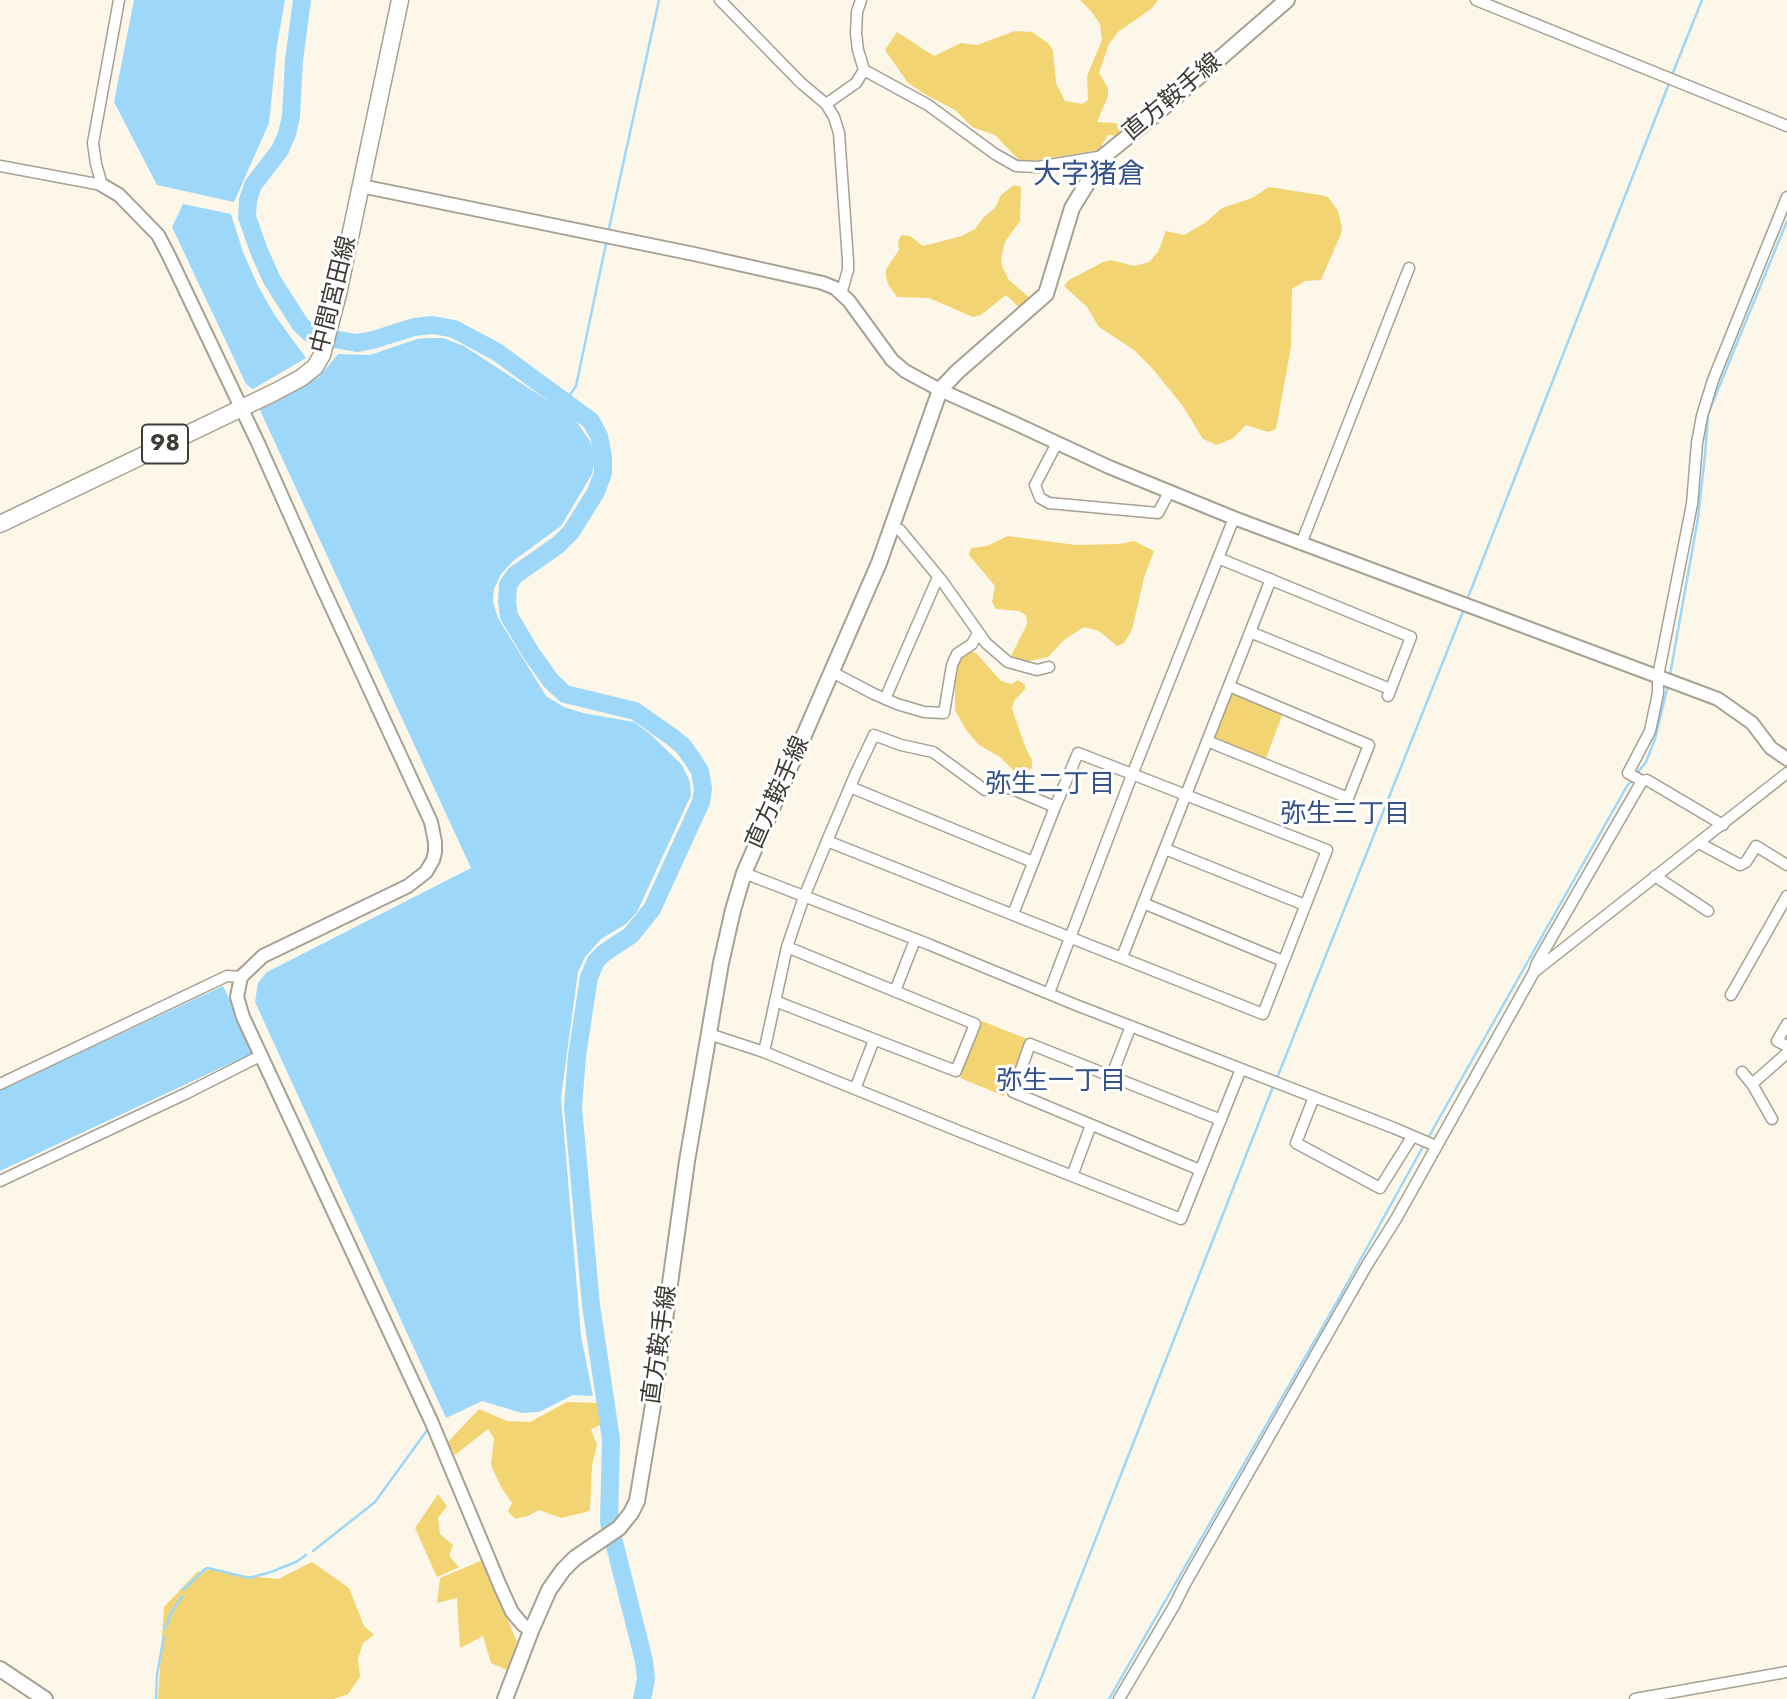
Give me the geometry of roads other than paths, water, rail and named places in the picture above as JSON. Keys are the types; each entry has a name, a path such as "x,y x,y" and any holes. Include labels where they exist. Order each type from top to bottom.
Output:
{"main road":[{"name":"中間宮田線","path":"0,524 241,409 301,378 315,367 323,355 338,294 400,0"},
{"name":"直方鞍手線","path":"505,1699 549,1590 563,1570 578,1556 619,1528 637,1500 654,1399 683,1187 721,963 733,910 744,873 879,564 940,390 1046,294 1072,208 1104,156 1287,0"},
{"path":"0,1669 45,1699"}],"street":[{"path":"102,185 93,143 119,0"},
{"path":"720,0 801,83 826,104 834,117 839,134 848,270 841,294"},
{"path":"861,0 857,12 856,33 864,70 928,105 995,154 1016,166 1037,167 1104,156"},
{"path":"1476,0 1787,126"},
{"path":"826,104 856,83 864,70"},
{"path":"0,166 102,185 118,195 158,235 431,822 435,842 433,860 426,872 408,886 263,956 241,977 237,997 243,1017 432,1423 512,1612 531,1631"},
{"path":"361,186 823,283 835,288 849,301 892,360 905,371 940,390 1109,467 1234,518 1718,699 1752,723 1771,748 1787,759"},
{"path":"1723,825 1647,780 1642,781 1628,773 1650,731 1692,505 1702,416 1713,380 1787,197"},
{"path":"1301,544 1409,268"},
{"path":"1057,443 1035,485 1040,498 1049,503 1158,513 1170,492"},
{"path":"1049,993 1234,518"},
{"path":"891,528 900,530 986,643 1008,662 1037,670 1049,667"},
{"path":"1218,558 1411,637 1389,693 1250,632"},
{"path":"885,699 938,577"},
{"path":"1122,957 1271,579"},
{"path":"832,672 885,699 924,712 944,713 952,664 957,654 972,644 978,633"},
{"path":"1207,741 1348,797 1368,745 1229,686"},
{"path":"764,1052 787,947 804,897 874,735 901,745 933,752 985,790 1010,788 1055,807"},
{"path":"827,841 1263,1014 1327,850 1078,753 1013,914"},
{"path":"1534,972 1787,773"},
{"path":"1119,1699 1367,1265 1396,1219 1550,939 1642,781"},
{"path":"850,787 1033,862"},
{"path":"1699,843 1740,864 1746,862 1756,846 1787,865"},
{"path":"1165,849 1305,905"},
{"path":"744,873 1436,1146"},
{"path":"1656,876 1709,911"},
{"path":"1731,996 1787,896"},
{"path":"1143,903 1283,961"},
{"path":"895,991 915,940"},
{"path":"775,1001 957,1071 975,1024 787,947"},
{"path":"0,1084 227,976 241,977"},
{"path":"1787,1024 1777,1041 1787,1046"},
{"path":"1111,1077 1131,1026"},
{"path":"709,1034 764,1052 1181,1219 1241,1069"},
{"path":"855,1089 874,1040"},
{"path":"1200,1170 1013,1092 1030,1044 1221,1120"},
{"path":"1752,1084 1787,1053"},
{"path":"0,1181 262,1055"},
{"path":"1742,1072 1772,1119"},
{"path":"1314,1097 1296,1143 1380,1188 1412,1137"},
{"path":"1072,1176 1091,1125"},
{"path":"1635,1699 1787,1672"}],"water":[{"path":"134,0 285,0 277,45 269,123 234,202 157,185 114,102"},
{"path":"183,204 231,214 243,252 258,286 274,314 306,358 253,389 246,384 172,227"},
{"path":"443,338 464,346 573,417 590,441 594,454 592,474 561,526 513,561 501,574 494,589 493,602 498,618 546,696 564,707 583,713 634,722 682,765 690,782 691,795 637,912 626,924 601,939 585,957 578,972 561,1097 581,1336 593,1396 573,1395 539,1412 522,1413 482,1401 446,1418 255,1002 258,983 267,972 471,868 259,408 319,377 338,354 370,355 417,339"},
{"path":"223,986 255,1052 0,1171 0,1090"}],"waterway":[{"path":"302,0 287,134 280,150 253,185 248,200 247,217 272,280 300,324 316,336 357,343 414,327 433,325 454,329 497,352 591,421 599,436 603,457 603,473 596,492 571,532 558,545 515,575 508,585 509,616 551,681 565,694 635,711 683,746 700,771 703,789 701,802 652,909 631,935 596,961 589,977 577,1056 573,1107 591,1305 611,1439 609,1522 644,1661 646,1679 642,1699"},
{"path":"608,233 659,0"},
{"path":"1672,75 1702,0"},
{"path":"1467,600 1670,81"},
{"path":"1670,675 1698,518 1708,414 1787,221"},
{"path":"565,402 576,386 607,239"},
{"path":"1277,1078 1464,609"},
{"path":"1637,773 1646,762 1655,739 1668,685"},
{"path":"1428,1138 1633,779"},
{"path":"1033,1699 1274,1084"},
{"path":"1109,1699 1425,1143"},
{"path":"313,1551 375,1502 428,1429"},
{"path":"183,1590 208,1568 249,1578 296,1562 306,1555"},
{"path":"165,1629 182,1596"},
{"path":"156,1699 164,1636"}],"district":[{"name":"大字猪倉","path":"1089,176"},
{"name":"弥生二丁目","path":"1050,786"},
{"name":"弥生三丁目","path":"1345,816"},
{"name":"弥生一丁目","path":"1061,1083"}]}
